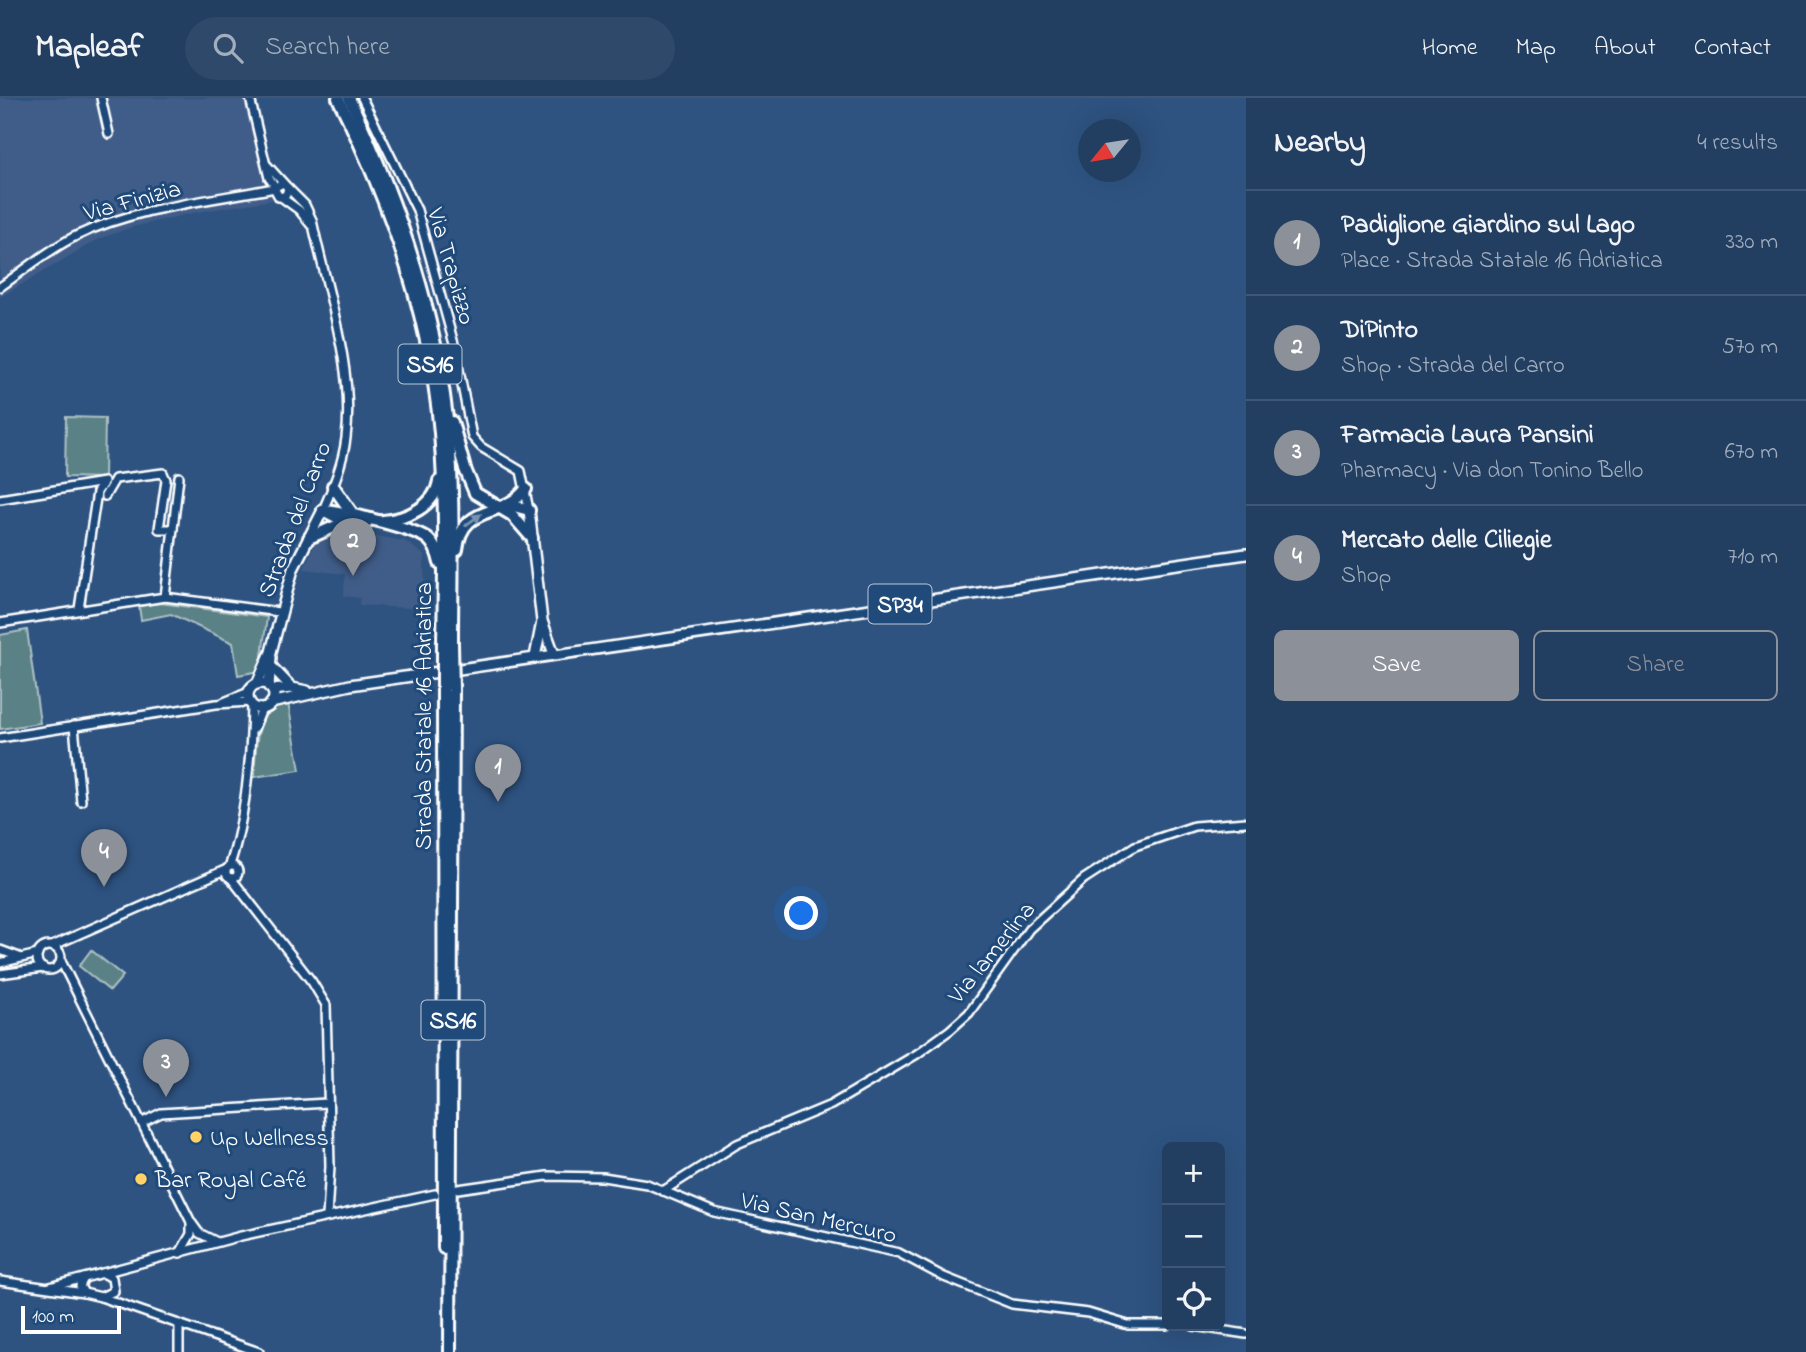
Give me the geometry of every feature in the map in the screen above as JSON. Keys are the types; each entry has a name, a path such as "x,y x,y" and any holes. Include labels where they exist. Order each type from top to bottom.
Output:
{"highway":[{"name":"Strada Statale 16 Adriatica","path":"338,98 369,159 410,274 436,396 448,594"},
{"name":"Strada Statale 16 Adriatica","path":"349,98 376,155 410,247 430,323 444,396 450,464 450,1352"},
{"path":"444,396 470,484 483,499 508,509 532,538"},
{"path":"371,522 394,520 427,504 438,491 442,464"},
{"path":"333,486 349,517"},
{"path":"508,509 526,489"},
{"path":"448,594 463,527 476,515 508,509 528,510"},
{"path":"323,510 418,533 428,538 439,558 448,594"},
{"path":"310,538 349,517"},
{"name":"Strada Statale 16 Adriatica","path":"444,1352 448,690"}],"main road":[{"name":"Strada del Carro","path":"257,684 271,652 279,612 293,569 323,510"},
{"path":"309,692 257,684 250,700 262,709 271,703 309,692 554,654 542,621 528,510"},
{"name":"SP34","path":"554,654 1246,554"},
{"path":"535,657 542,621"},
{"name":"Strada del Carro","path":"271,652 271,703"},
{"path":"273,668 292,688"}],"street":[{"path":"101,98 109,134"},
{"name":"Strada del Carro","path":"250,98 265,161 280,186 305,205 316,235 337,328 346,396 346,438 333,486 323,510"},
{"name":"Via Trapizzo","path":"362,98 417,209 454,344 472,437 481,447 521,471 526,489"},
{"path":"280,186 286,195 279,196 280,186"},
{"name":"Via Finizia","path":"0,287 73,237 99,226 125,218 280,186"},
{"name":"Via Finizia","path":"247,193 279,196"},
{"name":"Strada del Carro","path":"279,196 299,209 316,235"},
{"path":"105,496 115,479 163,473 166,480 159,529 173,529"},
{"path":"165,597 179,477"},
{"path":"0,499 104,482 97,492 79,609"},
{"path":"526,489 528,510"},
{"path":"0,623 165,597 279,612"},
{"path":"0,738 250,700"},
{"path":"216,704 236,704 250,700"},
{"path":"250,700 252,733 231,872 244,894 312,982 326,1006 330,1166 327,1217"},
{"path":"236,704 251,722"},
{"path":"252,733 262,709"},
{"path":"74,726 81,801"},
{"name":"Via lamerlina","path":"663,1191 737,1144 831,1105 917,1054 950,1030 969,1013 1029,929 1084,879 1135,846 1194,826 1246,822"},
{"path":"0,962 38,954 45,946 52,946 213,877 231,872"},
{"path":"54,969 65,944 76,936"},
{"path":"52,946 61,958 143,1122 191,1222 198,1247"},
{"path":"0,950 20,958"},
{"path":"38,954 38,962 43,968"},
{"path":"0,974 54,969 61,973 76,991"},
{"path":"143,1122 161,1113 327,1103"},
{"name":"Via San Mercuro","path":"457,1189 547,1176 603,1177 647,1184 713,1212 899,1254 944,1277 1012,1304 1088,1313 1128,1325 1162,1325"},
{"path":"50,1287 217,1242 435,1194"},
{"path":"195,1233 217,1242"},
{"path":"180,1253 195,1233"},
{"path":"101,1297 114,1287 131,1267"},
{"path":"103,1273 114,1287 120,1301 131,1307"},
{"path":"84,1278 79,1286 84,1293"},
{"path":"0,1281 101,1297 259,1352"},
{"path":"179,1324 179,1352"},
{"path":"1225,1331 1246,1334"}],"shaded area":[{"path":"0,98 251,98 272,200 197,212 132,227 98,239 0,297"},
{"path":"346,531 405,541 424,555 425,609 359,605 360,598 344,596 345,574 304,569 317,539"}],"green space":[{"path":"66,417 105,418 104,478 65,477"},
{"path":"160,603 267,617 260,671 238,675 233,643 171,614 141,620 139,606"},
{"path":"27,630 40,723 0,729 0,635"},
{"path":"288,703 300,770 254,777 262,721 276,706"},
{"path":"91,950 123,976 110,991 79,966"}],"place":[{"name":"DiPinto","path":"353,576"},
{"name":"Padiglione Giardino sul Lago","path":"498,802"},
{"name":"Mercato delle Ciliegie","path":"104,887"},
{"name":"Farmacia Laura Pansini","path":"166,1097"},
{"name":"Up Wellness","path":"196,1137"},
{"name":"Bar Royal Café","path":"141,1179"}]}
